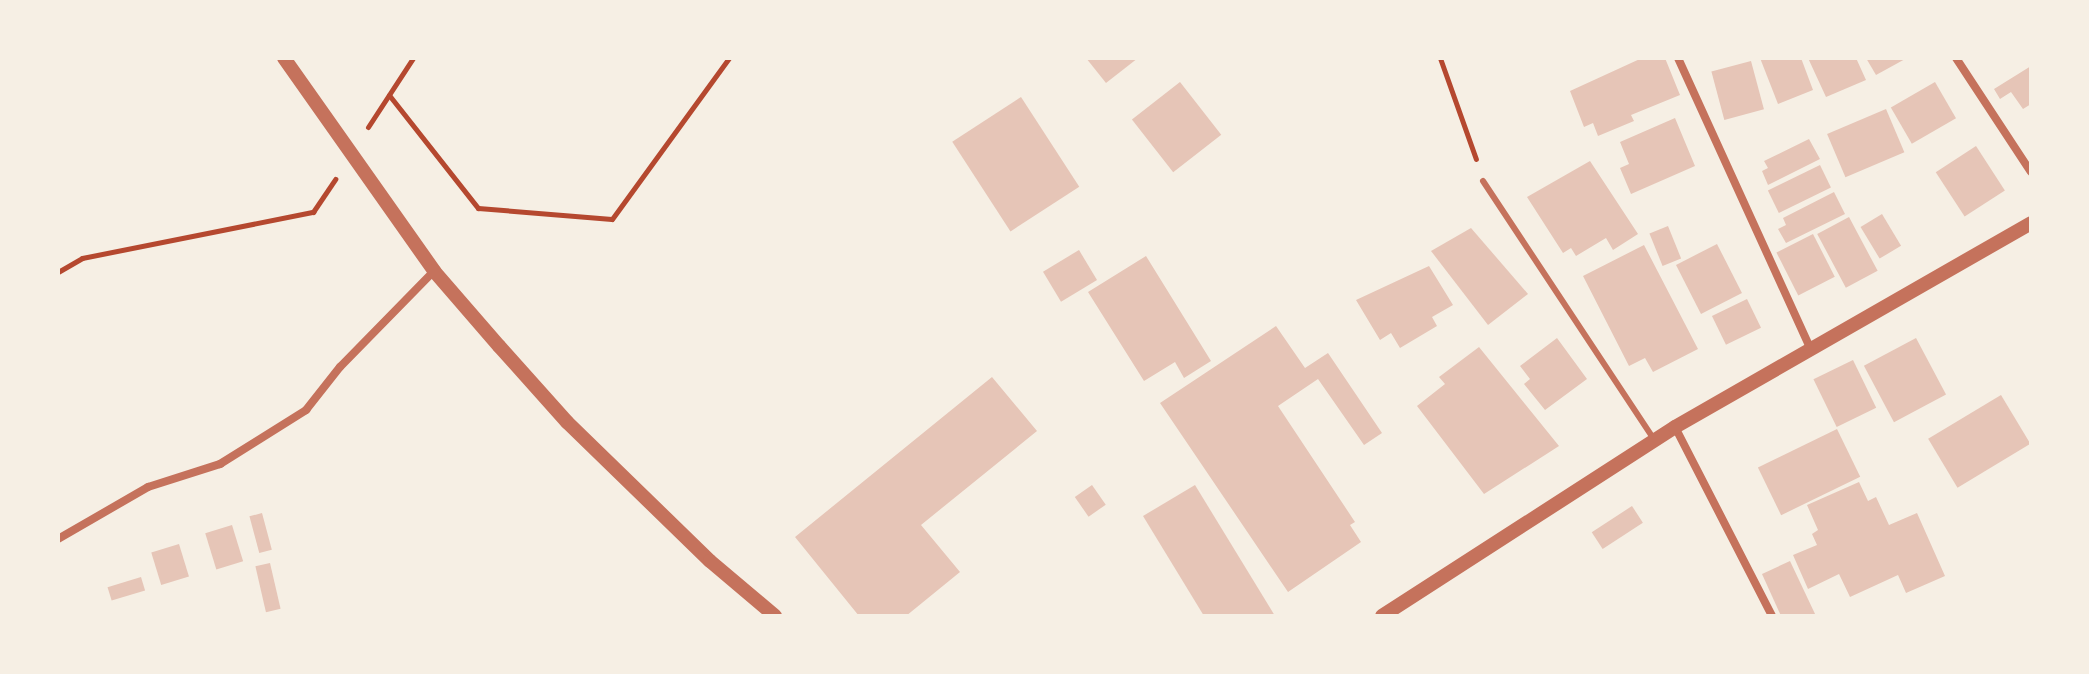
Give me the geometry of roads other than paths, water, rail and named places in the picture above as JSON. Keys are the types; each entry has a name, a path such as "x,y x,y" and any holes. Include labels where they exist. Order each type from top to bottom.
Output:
{"street":[{"path":"284,58 434,271 567,422 710,561 775,616"},
{"path":"1678,58 1810,348"},
{"path":"1956,58 2031,172"},
{"path":"1382,616 1654,439 2031,223"},
{"path":"58,539 148,487 220,464 306,410 340,367 434,271"},
{"path":"1675,427 1772,616"}],"lane":[{"path":"1483,181 1654,439"}]}
